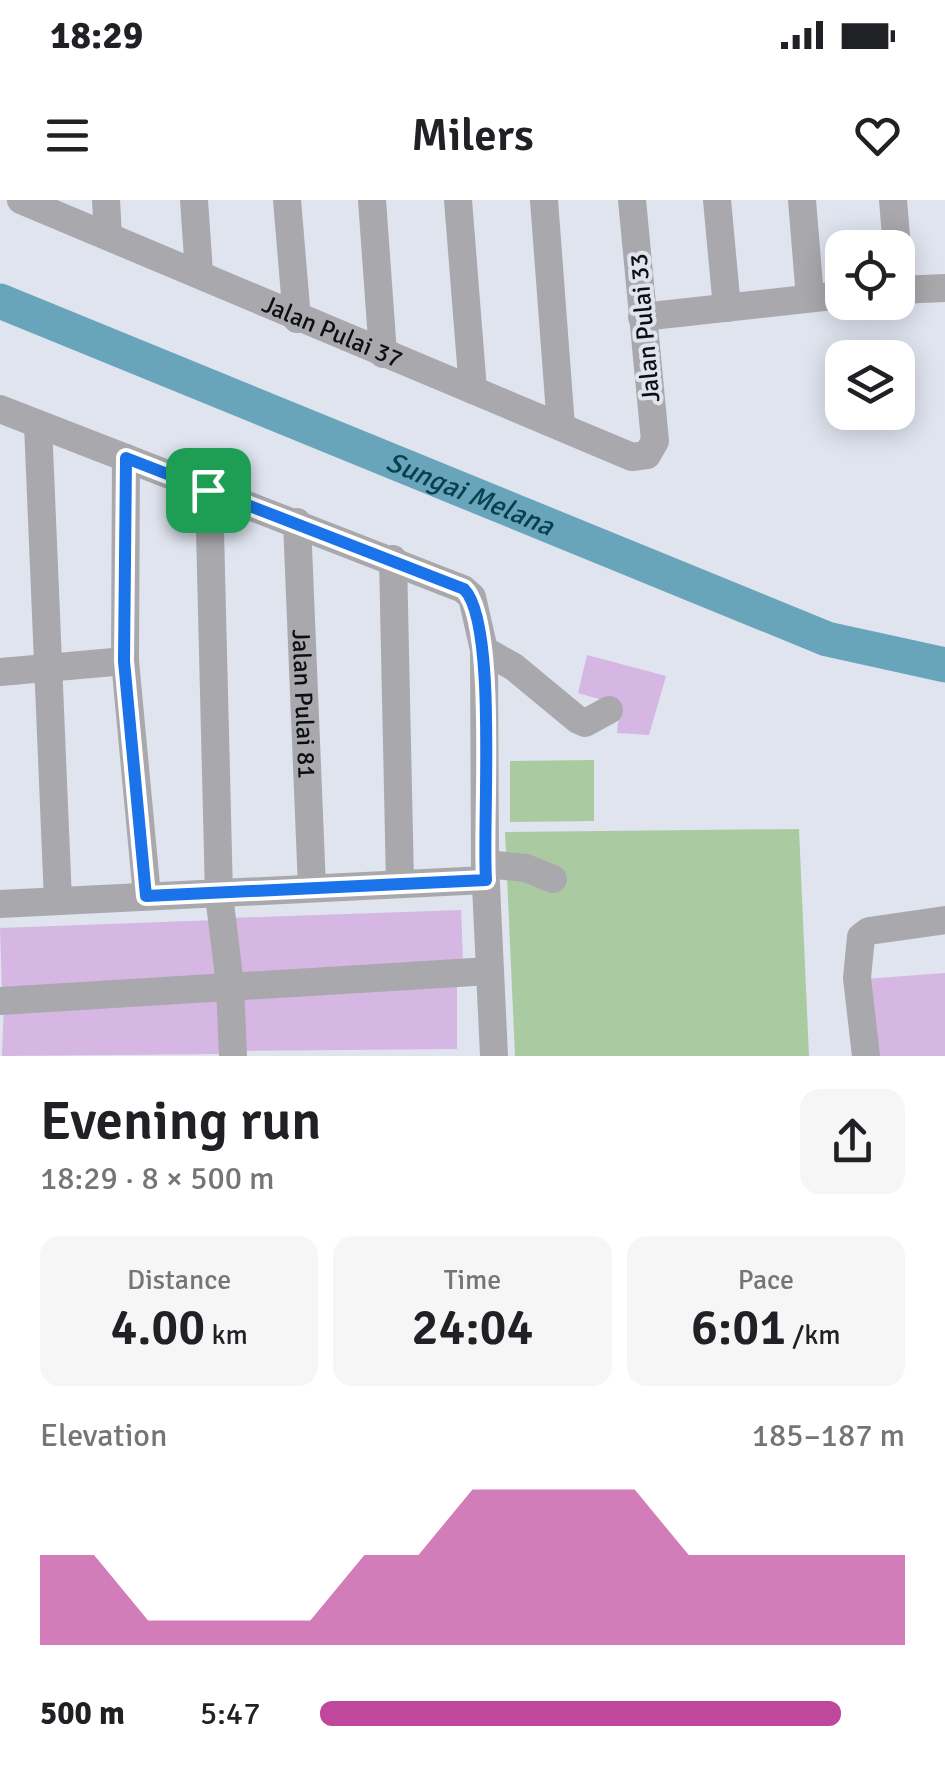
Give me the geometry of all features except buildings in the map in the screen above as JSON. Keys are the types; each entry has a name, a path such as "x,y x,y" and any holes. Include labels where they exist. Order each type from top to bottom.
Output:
{"street":[{"name":"Jalan Pulai 37","path":"21,200 632,456 647,455"},
{"path":"106,200 108,236"},
{"path":"194,200 199,273"},
{"path":"288,200 297,318"},
{"path":"372,200 382,354"},
{"path":"458,200 472,390"},
{"path":"544,200 561,427"},
{"name":"Jalan Pulai 33","path":"632,200 654,440 647,455"},
{"path":"717,200 726,308"},
{"path":"802,200 810,298"},
{"path":"893,200 896,230"},
{"path":"915,289 945,288"},
{"path":"642,317 825,297"},
{"path":"0,409 393,559 464,589 472,597 484,650 485,872 490,971 486,1055"},
{"path":"38,424 58,901"},
{"path":"126,458 124,661 146,896"},
{"path":"208,490 219,895 230,985 233,1056"},
{"name":"Jalan Pulai 81","path":"297,522 312,888"},
{"path":"393,559 400,883"},
{"path":"484,650 514,667 578,720 586,722 608,710"},
{"path":"0,672 124,661"},
{"path":"0,904 400,883 526,868 553,880"},
{"path":"866,1056 857,978 861,937 868,931 945,920"},
{"path":"0,1001 490,971"}],"green space":[{"path":"594,760 594,821 510,822 510,761"},
{"path":"799,829 809,1056 515,1056 505,832"}],"waterway":[{"name":"Sungai Melana","path":"0,301 827,639 945,665"}],"route":[{"path":"126,458 208,490 393,559 464,589 472,597 484,650 486,880 146,896 124,661 126,458"}]}
